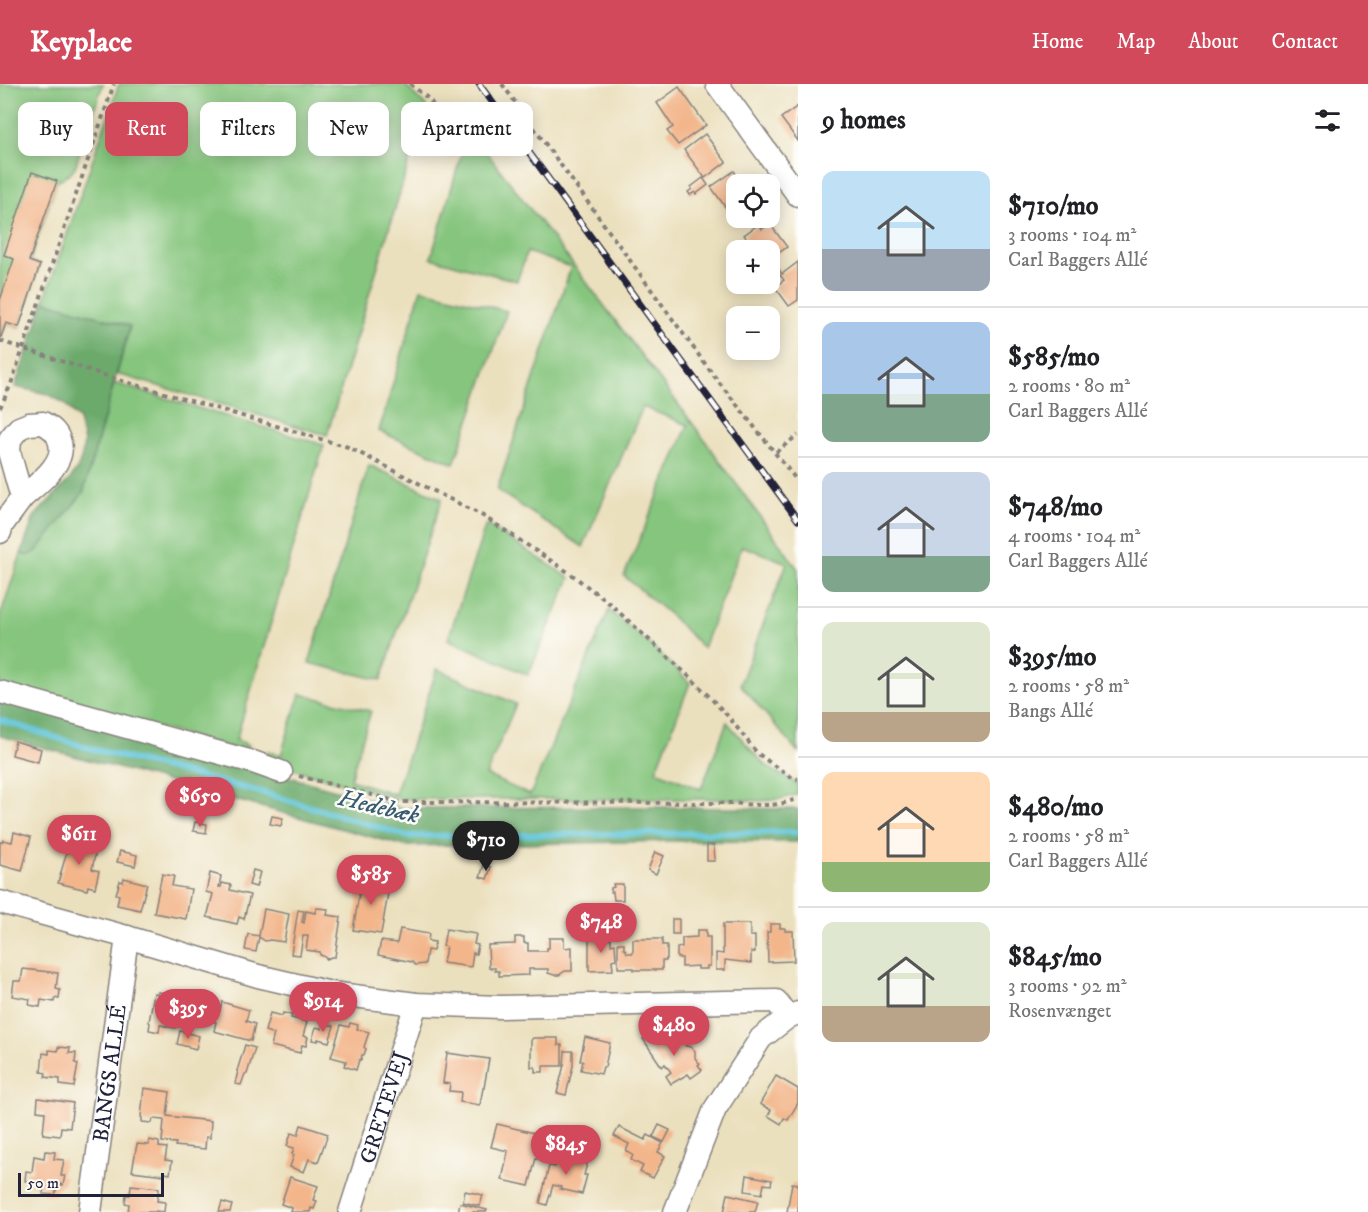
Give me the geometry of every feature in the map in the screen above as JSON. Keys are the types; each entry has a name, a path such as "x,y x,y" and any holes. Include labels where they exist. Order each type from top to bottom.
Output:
{"street":[{"path":"717,84 798,195"},
{"path":"0,532 2,525 22,498"},
{"path":"0,692 256,755 281,772"},
{"path":"0,902 258,976 331,993 416,1004 500,1007 776,1002 793,1015 761,1038 715,1109 675,1212"},
{"name":"BANGS ALLÉ","path":"90,1212 127,937"},
{"name":"GRETEVEJ","path":"350,1212 416,1004"}],"path":[{"path":"0,408 11,384 114,84"},
{"path":"410,84 431,102"},
{"path":"502,84 711,372 798,482"},
{"path":"0,341 116,379 348,447 483,516 571,574 609,603 693,680 728,716 758,753 776,767 798,779"},
{"path":"776,452 798,435"},
{"path":"281,772 399,802 728,803 769,806 798,798"}],"green space":[{"path":"0,84 103,84 93,114 93,102 18,102 18,156 79,156 70,174 57,181 30,261 40,265 19,327 6,323 0,341"},
{"path":"119,84 404,84 422,102 401,102 401,156 411,156 327,435 117,374 130,326 44,301 105,125 105,156 188,156 188,102 113,102"},
{"path":"461,156 489,156 693,424 798,569 798,752 740,684 787,563 742,546 703,648 669,614 624,576 688,425 643,407 583,547 497,490 571,267 527,252 517,281 431,258"},
{"path":"421,289 507,311 454,464 379,431"},
{"path":"44,301 130,326 83,493 36,552 28,556 21,554 34,517 71,478 82,456 84,442 79,420 64,403 48,394 15,387"},
{"path":"114,383 324,445 236,740 249,745 245,748 238,749 0,686 0,616 21,554 28,555 83,493"},
{"path":"369,465 442,499 381,680 309,663"},
{"path":"486,524 570,578 528,675 448,639"},
{"path":"609,610 690,683 656,771 701,789 727,722 762,762 798,784 798,794 763,801 728,799 398,799 265,761 268,751 281,755 300,694 371,711 350,780 395,794 437,669 516,704 486,775 530,795"},
{"path":"0,697 401,808 798,809 798,842 678,841 405,846 0,736"}],"building":[{"path":"679,87 706,125 678,145 667,131 673,127 657,103"},
{"path":"798,106 798,141 781,118"},
{"path":"705,134 726,162 705,178 684,150"},
{"path":"32,172 57,181 29,261 40,265 19,327 6,323 0,340 0,300 14,259 4,255"},
{"path":"726,177 726,208 711,187"},
{"path":"703,178 708,185 696,194 695,192 690,195 688,192 692,189 691,187"},
{"path":"754,228 773,228 787,247 780,252 780,240 748,240 744,235"},
{"path":"798,262 798,300 789,306 780,294 780,283 784,280 780,271 782,274"},
{"path":"15,741 41,749 38,762 12,755"},
{"path":"272,816 283,818 281,826 270,824"},
{"path":"195,822 207,824 206,833 193,831"},
{"path":"14,832 31,837 22,871 0,865 0,842 3,840 12,842"},
{"path":"71,837 84,840 82,847 96,851 92,869 99,871 95,888 88,886 87,890 58,883"},
{"path":"707,845 714,845 715,861 707,861"},
{"path":"120,851 137,855 135,866 117,862"},
{"path":"655,852 664,856 656,874 648,870"},
{"path":"484,865 491,867 487,879 480,877"},
{"path":"253,870 260,872 256,887 249,885"},
{"path":"210,873 221,876 219,887 222,883 231,885 230,890 250,895 244,919 239,917 237,924 207,917 213,894 206,892"},
{"path":"162,874 174,876 172,886 191,889 186,919 154,913"},
{"path":"362,877 390,882 381,934 353,930"},
{"path":"124,878 147,884 140,910 117,905 119,895 116,894 120,881 123,882"},
{"path":"613,884 623,884 623,900 614,900 613,892 611,892"},
{"path":"316,908 328,909 327,915 341,917 335,957 327,959 320,955 320,952 306,950 308,936 303,936 300,955 291,954 298,910 304,911 302,922 304,923 306,911 315,913"},
{"path":"264,909 289,914 284,942 265,941 259,937 256,952 245,950 248,934 259,936"},
{"path":"672,919 679,919 679,934 672,934"},
{"path":"723,924 750,924 750,936 755,936 755,952 751,952 751,963 725,960 725,970 716,970 716,953 723,954"},
{"path":"770,924 780,924 780,928 785,928 785,931 793,931 794,961 768,962 767,932 770,932"},
{"path":"400,929 429,934 428,941 435,942 433,951 427,950 425,964 415,965 412,962 378,955 381,941 397,943"},
{"path":"446,929 476,934 474,944 478,945 476,954 473,953 471,967 443,963"},
{"path":"697,930 706,930 706,937 710,937 710,966 707,966 707,969 698,969 698,966 682,967 682,958 677,958 677,948 682,947 682,938 697,937"},
{"path":"515,937 524,937 524,943 528,943 528,951 547,951 549,938 564,938 564,948 572,947 572,971 554,975 548,973 548,969 529,969 529,975 499,976 499,971 489,968 488,945 515,944"},
{"path":"589,938 611,938 611,945 615,944 616,959 612,960 613,970 589,971"},
{"path":"633,939 662,939 662,945 667,945 667,959 662,961 662,970 618,968 618,943 624,943 627,953 633,953"},
{"path":"23,969 58,973 56,989 60,990 59,999 55,998 54,1002 41,1000 40,1007 29,1005 30,999 12,996 14,981 21,981"},
{"path":"158,992 181,998 178,1010 186,1011 184,1020 178,1019 175,1028 160,1025 159,1032 149,1030 154,993 158,994"},
{"path":"222,1002 249,1010 246,1021 255,1024 251,1041 214,1031 216,1022 209,1020 213,1008 220,1010"},
{"path":"270,1013 282,1016 283,1013 292,1015 291,1018 307,1022 303,1036 308,1037 306,1046 302,1045 300,1053 271,1046 274,1034 265,1031"},
{"path":"323,1023 334,1026 329,1042 312,1040 316,1027 322,1029"},
{"path":"350,1023 358,1025 357,1029 369,1032 364,1055 359,1060 356,1070 344,1066 346,1061 331,1057 341,1025 349,1027"},
{"path":"655,1030 666,1044 671,1041 674,1045 681,1039 686,1046 691,1047 695,1051 695,1058 702,1070 691,1078 688,1074 671,1084 666,1076 671,1072 665,1064 662,1067 643,1039"},
{"path":"180,1031 199,1036 196,1049 177,1044"},
{"path":"585,1037 610,1043 605,1067 601,1074 581,1070 583,1061 580,1061"},
{"path":"533,1038 558,1038 558,1045 562,1045 562,1066 543,1066 543,1072 535,1072 535,1067 531,1067 531,1040"},
{"path":"245,1045 255,1048 241,1085 235,1084 237,1071"},
{"path":"58,1047 70,1048 69,1053 76,1053 75,1063 78,1064 74,1087 60,1085 60,1079 45,1077 46,1073 41,1072 43,1053 49,1054 49,1050 58,1051"},
{"path":"565,1051 573,1051 573,1066 566,1095 557,1093"},
{"path":"447,1053 489,1059 480,1105 460,1102 461,1092 449,1091 450,1084 443,1083"},
{"path":"776,1076 798,1089 798,1103 788,1120 784,1118 781,1124 768,1116 771,1110 760,1104"},
{"path":"144,1088 170,1092 167,1116 211,1121 210,1138 206,1137 205,1149 175,1146 176,1143 162,1142 164,1120 153,1119 152,1123 142,1122"},
{"path":"38,1098 73,1103 70,1128 61,1127 60,1136 43,1134 45,1112 37,1111"},
{"path":"497,1124 543,1135 544,1128 552,1130 551,1137 555,1138 550,1161 536,1158 529,1186 502,1180 508,1151 491,1147"},
{"path":"301,1125 328,1134 318,1162 309,1159 304,1172 290,1167 294,1148 287,1146 291,1133 298,1135"},
{"path":"659,1125 670,1130 664,1142 653,1137"},
{"path":"619,1127 645,1140 648,1135 663,1143 658,1152 665,1156 653,1178 640,1172 643,1166 631,1160 633,1155 626,1151 629,1144 614,1136"},
{"path":"149,1140 159,1142 159,1147 167,1148 165,1160 172,1161 170,1174 132,1171 137,1144 149,1145"},
{"path":"45,1151 55,1152 54,1159 64,1160 61,1176 65,1176 63,1185 60,1184 60,1188 57,1187 55,1195 43,1194 44,1186 25,1181 26,1171 32,1172 34,1156 44,1158"},
{"path":"559,1153 588,1160 582,1194 553,1185 547,1205 540,1203 549,1166 555,1167"},
{"path":"747,1175 772,1180 771,1185 764,1184 762,1194 745,1191"},
{"path":"290,1177 318,1186 313,1200 317,1201 310,1212 291,1212 292,1208 281,1204"},
{"path":"792,1183 798,1184 798,1212 787,1212"},
{"path":"131,1185 159,1188 157,1201 165,1202 164,1212 128,1212 129,1204 125,1203 126,1195 130,1195"},
{"path":"465,1191 483,1195 480,1206 463,1202"},
{"path":"728,1194 758,1201 755,1212 724,1212"},
{"path":"222,1202 232,1205 230,1212 219,1212"},
{"path":"460,1203 487,1210 486,1212 458,1212"}],"waterway":[{"name":"Hedebæk","path":"0,720 92,749 264,793 407,836 798,832"}],"railway":[{"path":"479,84 798,520"}]}
